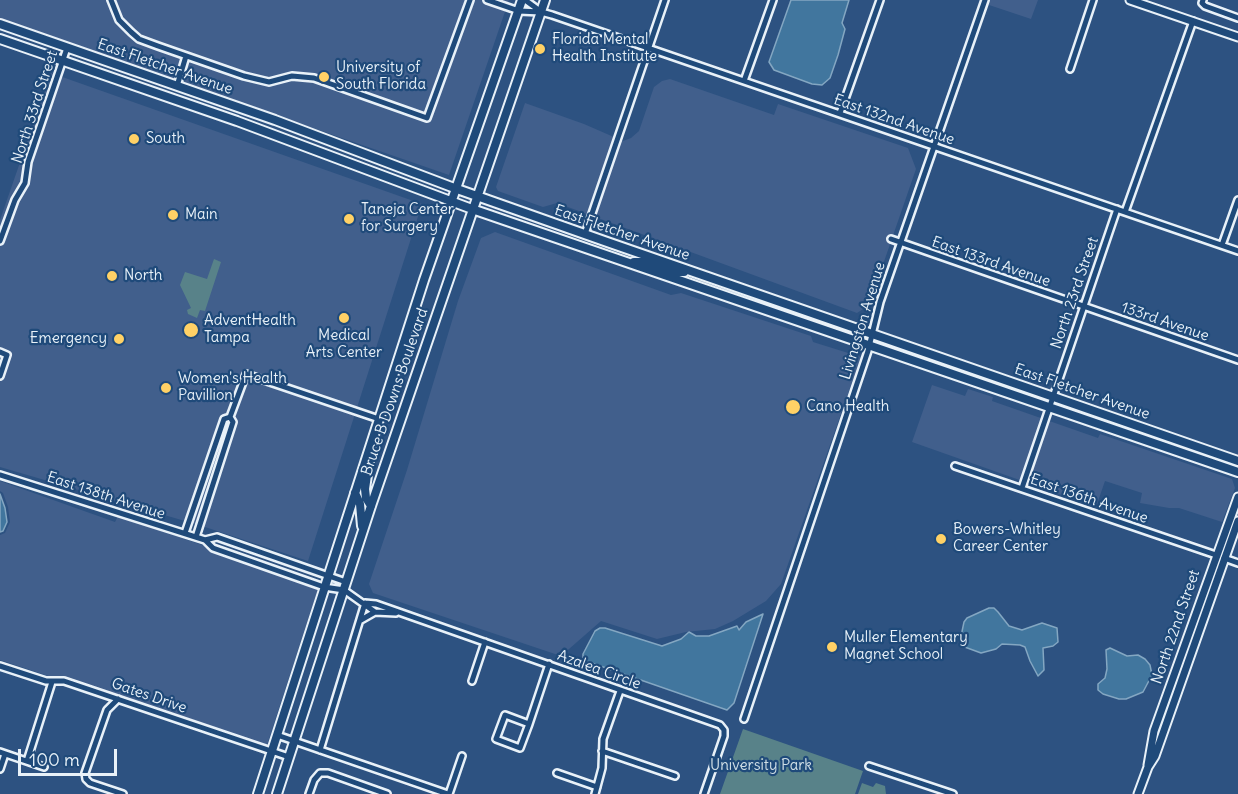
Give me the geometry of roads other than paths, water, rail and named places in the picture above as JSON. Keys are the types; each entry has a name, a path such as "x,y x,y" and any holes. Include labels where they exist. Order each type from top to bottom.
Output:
{"main road":[{"name":"Bruce B Downs Boulevard","path":"258,794 424,280 524,0"},
{"name":"Bruce B Downs Boulevard","path":"277,794 370,506 545,0"},
{"name":"East Fletcher Avenue","path":"0,24 275,120 457,189 694,273 1238,461"},
{"name":"East Fletcher Avenue","path":"0,39 237,121 472,210 1238,472"},
{"path":"622,261 648,262 674,272 694,273"},
{"path":"370,506 365,489 372,439"},
{"path":"354,493 360,504 363,531"}],"street":[{"path":"111,0 119,20 139,39 244,76 268,82 292,76 314,78 427,118 470,0"},
{"path":"487,0 519,11 541,12"},
{"path":"524,0 541,12"},
{"path":"585,234 664,0"},
{"path":"744,81 773,0"},
{"path":"840,113 880,0"},
{"name":"Livingston Avenue","path":"744,718 869,345 880,302 985,0"},
{"path":"1070,69 1093,0"},
{"path":"1130,0 1156,5 1238,37"},
{"path":"1204,3 1238,18"},
{"name":"East 132nd Avenue","path":"541,12 1238,251"},
{"path":"1125,212 1193,21"},
{"name":"North 33rd Street","path":"0,241 15,200 25,183 28,162 67,48"},
{"path":"177,86 186,56"},
{"path":"1222,245 1238,200"},
{"name":"North 23rd Street","path":"1022,488 1117,209"},
{"name":"East 133rd Avenue","path":"891,239 1084,307"},
{"name":"133rd Avenue","path":"1084,307 1238,360"},
{"path":"0,352 7,355 0,376"},
{"path":"230,417 246,374 379,419"},
{"path":"185,533 224,419 230,417"},
{"path":"195,537 233,422 230,417"},
{"name":"East 136th Avenue","path":"955,466 1238,563"},
{"name":"East 138th Avenue","path":"0,475 185,533 205,540 213,548 324,587 345,586"},
{"name":"North 22nd Street","path":"1148,767 1155,756 1183,678 1238,497"},
{"name":"North 22nd Street","path":"1138,794 1148,767 1155,731 1181,654 1220,556 1238,521"},
{"name":"East 138th Avenue","path":"205,540 216,537 328,575 345,586"},
{"name":"Azalea Circle","path":"345,586 375,612 401,614"},
{"path":"320,750 365,603"},
{"name":"Azalea Circle","path":"365,603 376,604 720,725 724,730 724,736 704,794"},
{"path":"361,620 375,612"},
{"path":"472,681 485,642"},
{"path":"1181,654 1183,678"},
{"path":"529,723 505,715 496,739 520,748 529,723 549,664"},
{"name":"Gates Drive","path":"0,667 52,682 64,681 289,757"},
{"path":"27,761 52,682"},
{"path":"595,794 602,768 603,739 620,691"},
{"path":"118,699 107,710 85,773 90,783 123,794"},
{"path":"1155,731 1167,721"},
{"path":"277,735 448,794 462,756"},
{"path":"602,751 675,776"},
{"path":"0,769 3,753 44,767"},
{"path":"869,766 953,794"},
{"path":"309,794 314,780 320,773 328,773 387,794"},
{"path":"557,773 597,787"}],"place":[{"name":"Florida Mental Health Institute","path":"540,49"},
{"name":"University of South Florida","path":"324,77"},
{"name":"South","path":"134,139"},
{"name":"Main","path":"173,215"},
{"name":"Taneja Center for Surgery","path":"349,219"},
{"name":"North","path":"112,276"},
{"name":"Medical Arts Center","path":"344,318"},
{"name":"AdventHealth Tampa","path":"191,330"},
{"name":"Emergency","path":"119,339"},
{"name":"Women's Health Pavillion","path":"166,388"},
{"name":"Cano Health","path":"793,407"},
{"name":"Bowers-Whitley Career Center","path":"941,539"},
{"name":"Muller Elementary Magnet School","path":"832,647"}],"park label":[{"name":"University Park","path":"761,766"}]}
